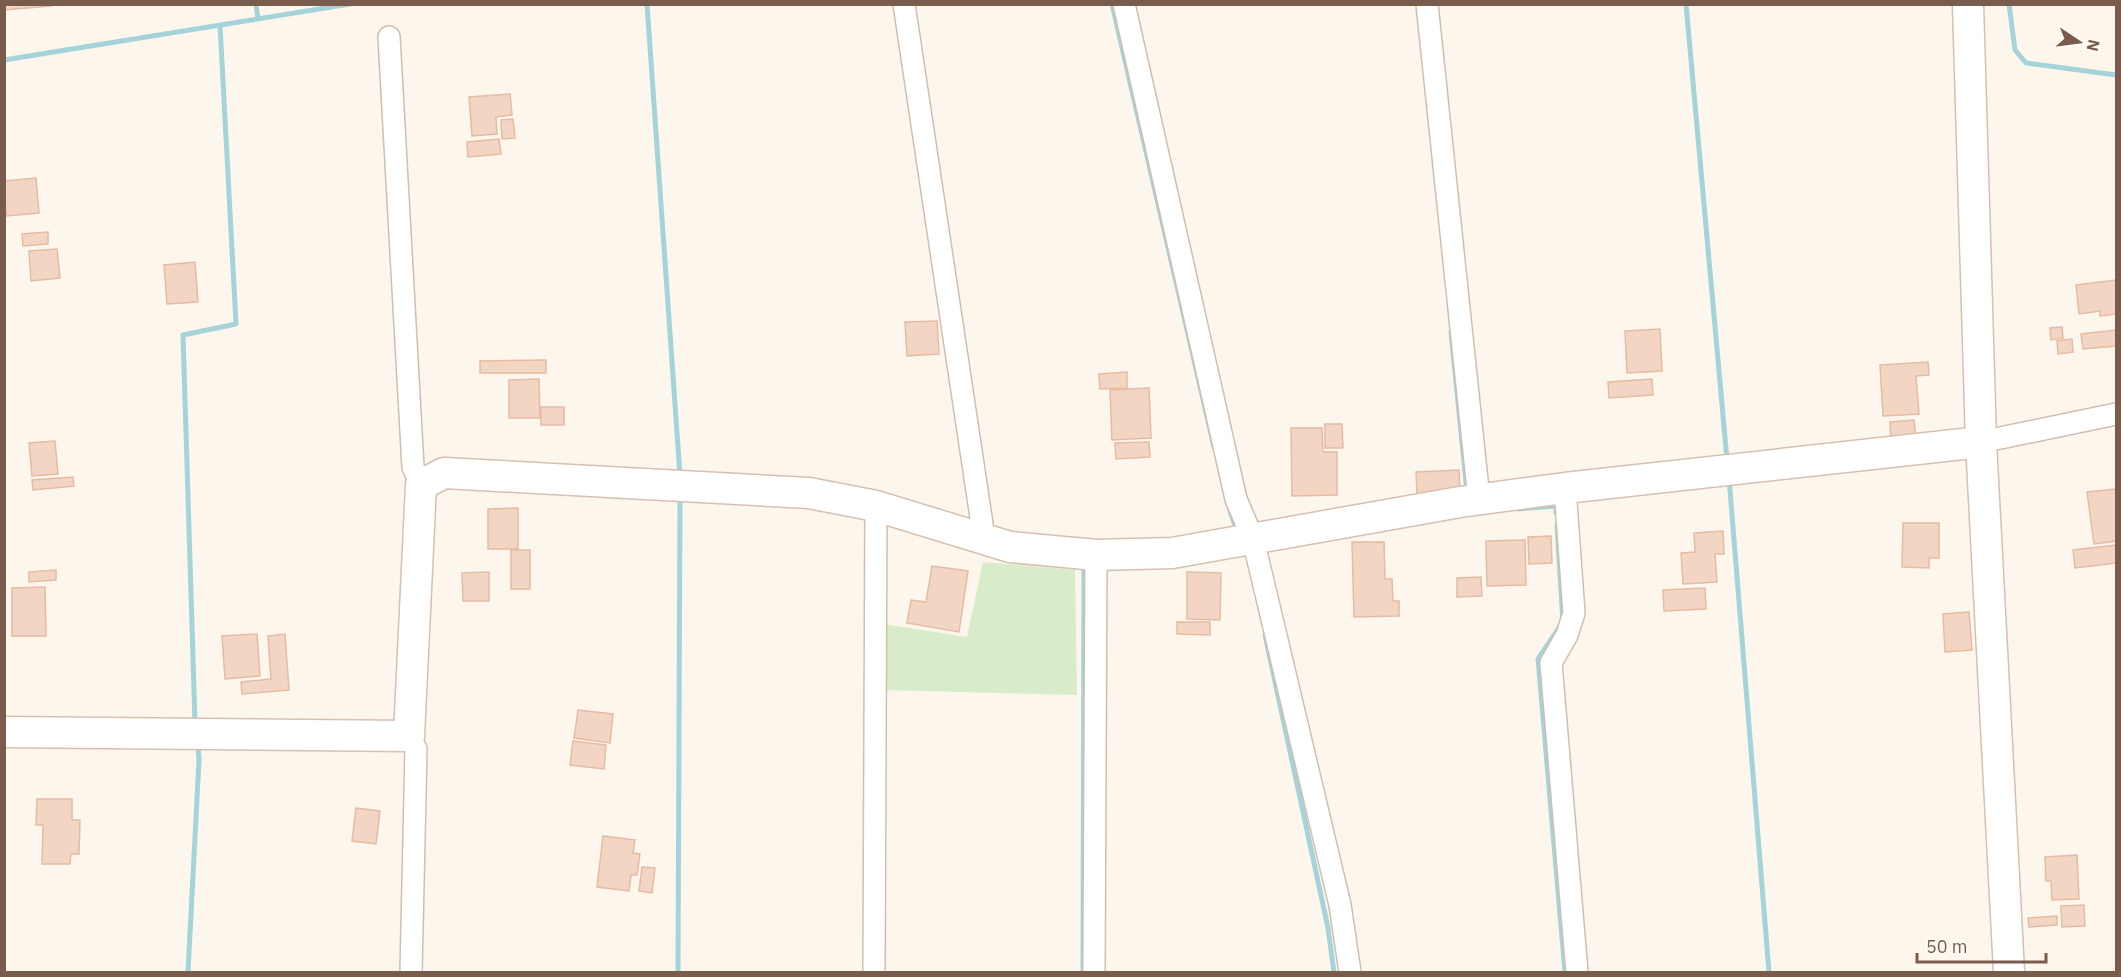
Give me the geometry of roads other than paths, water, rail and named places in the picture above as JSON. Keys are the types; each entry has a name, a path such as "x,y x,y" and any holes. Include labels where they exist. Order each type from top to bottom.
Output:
{"street":[{"path":"904,4 979,500 982,539"},
{"path":"1124,4 1245,541 1340,905 1350,972"},
{"path":"1427,4 1471,500"},
{"path":"1968,4 1981,442 2008,972"},
{"path":"389,37 413,466 421,485 408,735 416,749 411,972"},
{"path":"421,485 444,473 809,493 876,506 982,539 1038,551 1096,555 1172,553 1471,500 1981,442 2116,414"},
{"path":"1565,488 1574,613 1567,635 1551,663 1577,972"},
{"path":"874,972 876,506"},
{"path":"1094,972 1096,555"},
{"path":"4,732 408,735"}],"waterway":[{"path":"256,4 258,19"},
{"path":"4,60 350,4"},
{"path":"647,4 680,476"},
{"path":"1112,4 1214,447"},
{"path":"1686,4 1727,460"},
{"path":"2009,4 2015,50 2026,63 2116,75"},
{"path":"195,723 183,335 236,324 220,25"},
{"path":"1451,332 1467,492"},
{"path":"1729,478 1769,972"},
{"path":"678,972 680,494"},
{"path":"1518,509 1556,506 1556,513"},
{"path":"1230,511 1237,531"},
{"path":"1557,525 1563,622 1538,659 1565,972"},
{"path":"1083,972 1084,571"},
{"path":"1265,635 1328,928 1334,972"},
{"path":"188,972 198,744"}]}
